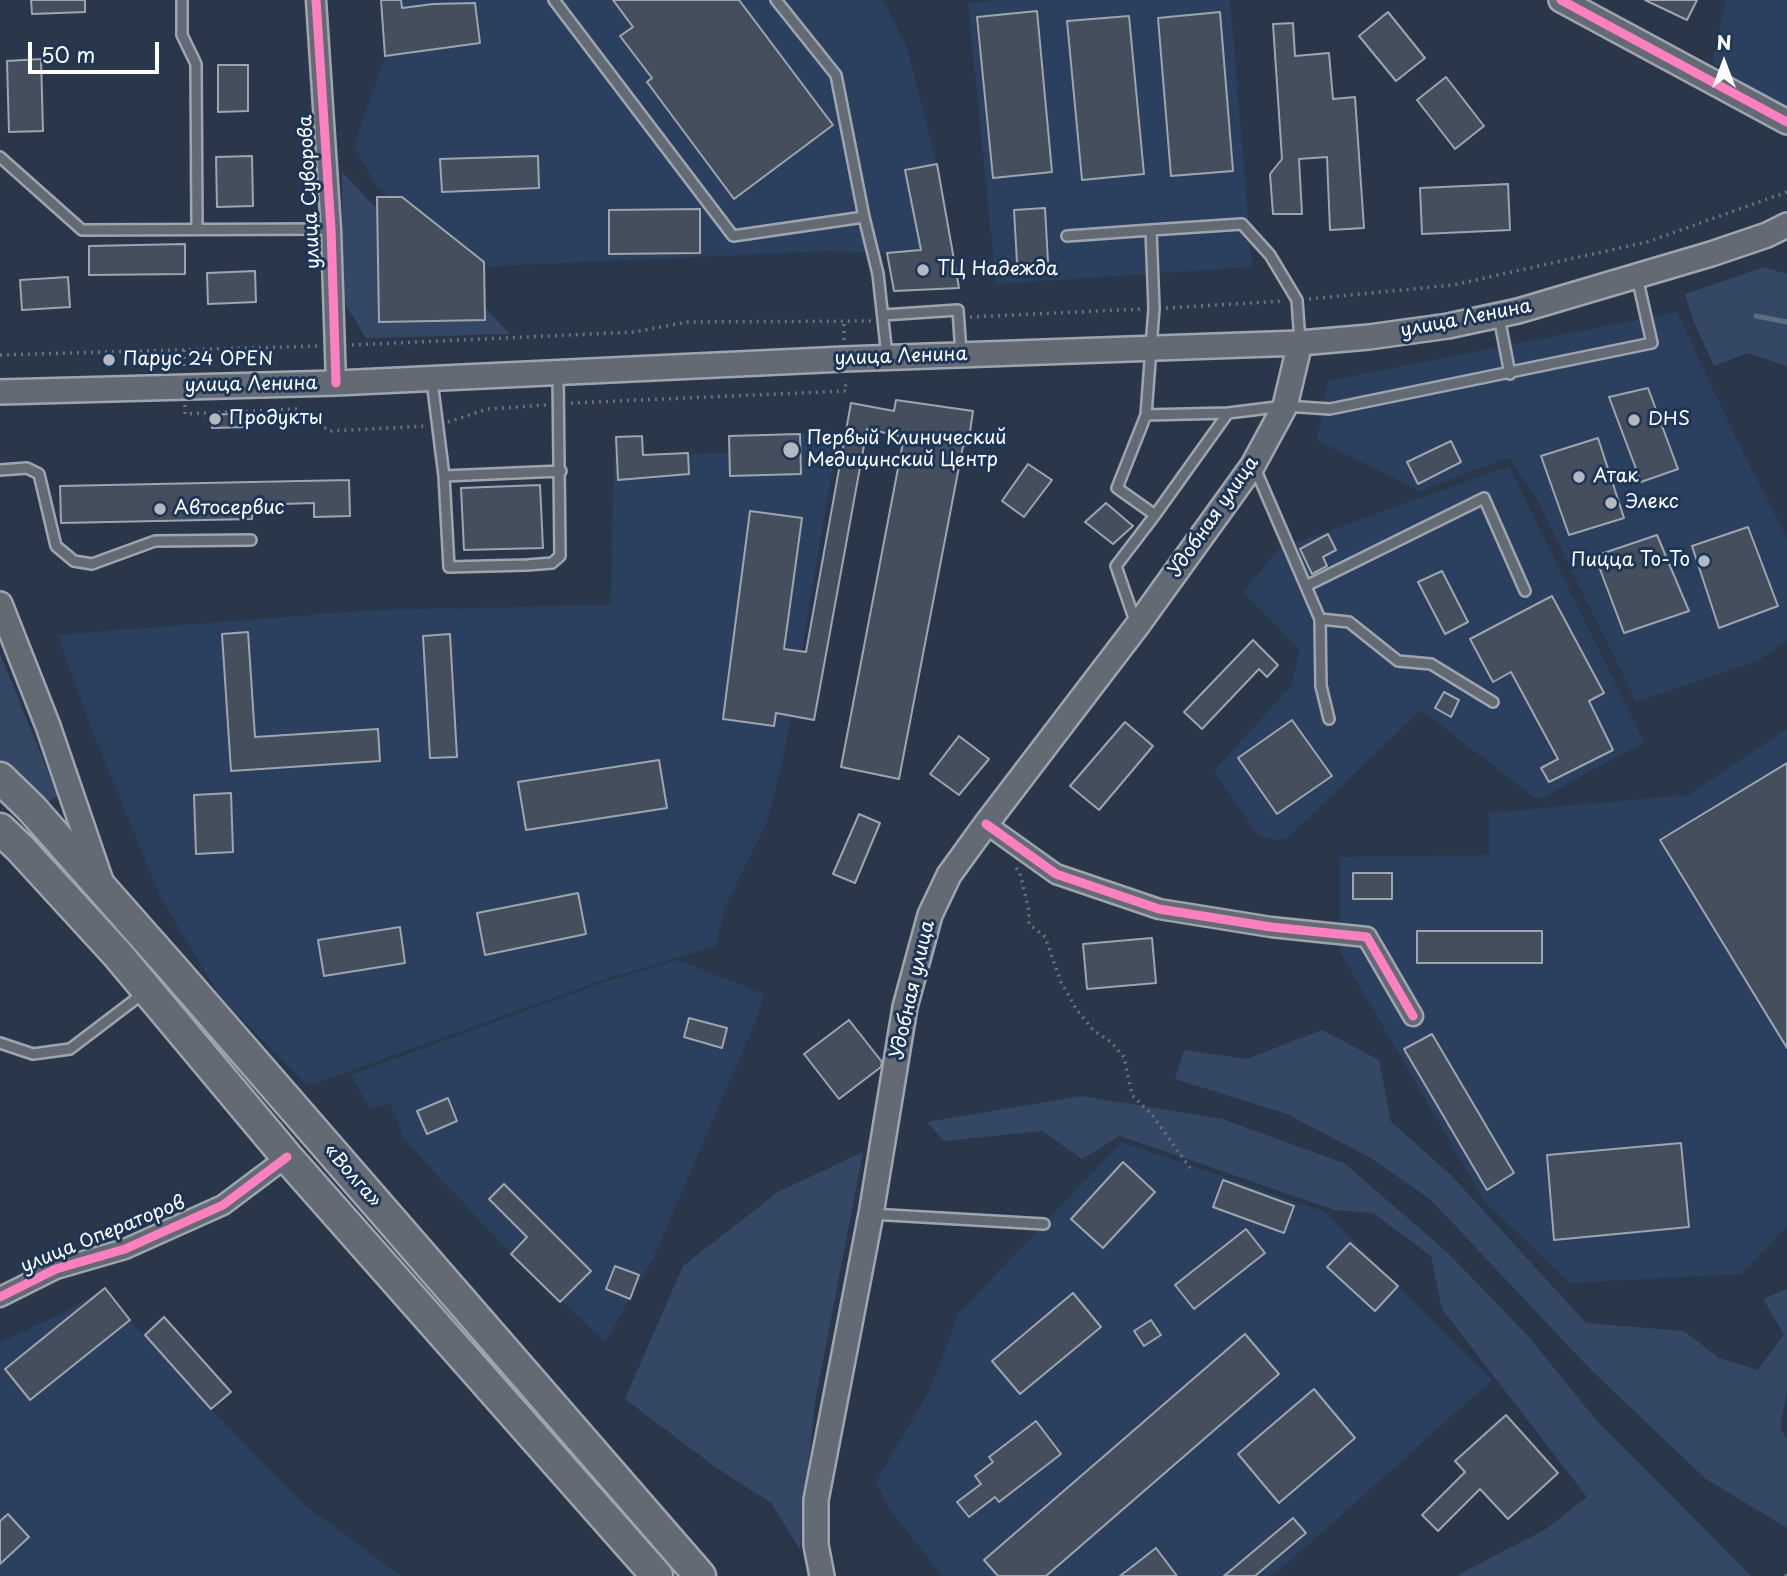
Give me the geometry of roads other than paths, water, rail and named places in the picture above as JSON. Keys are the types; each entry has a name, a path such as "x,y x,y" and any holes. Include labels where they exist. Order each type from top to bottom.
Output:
{"highway":[{"name":"«Волга»","path":"0,778 31,808 700,1576"},
{"name":"«Волга»","path":"0,829 147,991 287,1157 657,1576"}],"main road":[{"path":"1561,0 1787,122"},
{"name":"улица Ленина","path":"0,392 336,383 844,359 1300,343 1369,337 1499,316 1637,277 1777,233"},
{"name":"Удобная улица","path":"822,1576 816,1545 816,1500 871,1214 905,1007 930,915 949,875 1136,626 1253,464 1284,406 1300,343"},
{"path":"0,604 48,726 105,893"}],"street":[{"name":"улица Суворова","path":"316,0 331,229 336,383"},
{"path":"986,824 1056,874 1159,909 1271,927 1367,937 1413,1016"},
{"name":"улица Операторов","path":"0,1297 55,1269 125,1250 223,1205 287,1157"}],"lane":[{"path":"182,0 182,35 196,64 197,229"},
{"path":"554,0 733,236 864,217"},
{"path":"776,0 836,75 878,274 887,358"},
{"path":"0,157 82,230 331,229"},
{"path":"1066,236 1242,224 1270,255 1297,300 1300,343"},
{"path":"1150,230 1154,308 1146,415 1117,488 1155,515"},
{"path":"1146,415 1228,413 1284,406 1330,409 1653,343 1637,277"},
{"path":"883,318 958,310 961,355"},
{"path":"1499,316 1510,374"},
{"path":"432,378 444,476 449,568 527,565 552,563 560,556 558,372"},
{"path":"1136,626 1116,566 1228,413"},
{"path":"1253,464 1320,619 1321,686 1329,719"},
{"path":"0,470 27,468 39,474 55,545 74,561 92,564 155,541 251,540"},
{"path":"444,476 561,471"},
{"path":"1306,586 1484,498 1525,591"},
{"path":"1320,619 1349,622 1398,661 1431,664 1493,702"},
{"path":"0,1043 33,1054 70,1049 147,991"},
{"path":"871,1214 1044,1224"}],"waterway":[{"path":"1756,316 1787,322"}],"place":[{"name":"ТЦ Надежда","path":"923,270"},
{"name":"Парус 24 OPEN","path":"109,360"},
{"name":"Продукты","path":"215,419"},
{"name":"DHS","path":"1634,420"},
{"name":"Первый Клинический Медицинский Центр","path":"791,450"},
{"name":"Атак","path":"1579,477"},
{"name":"Элекс","path":"1611,503"},
{"name":"Автосервис","path":"160,509"},
{"name":"Пицца То-То","path":"1704,561"}]}
